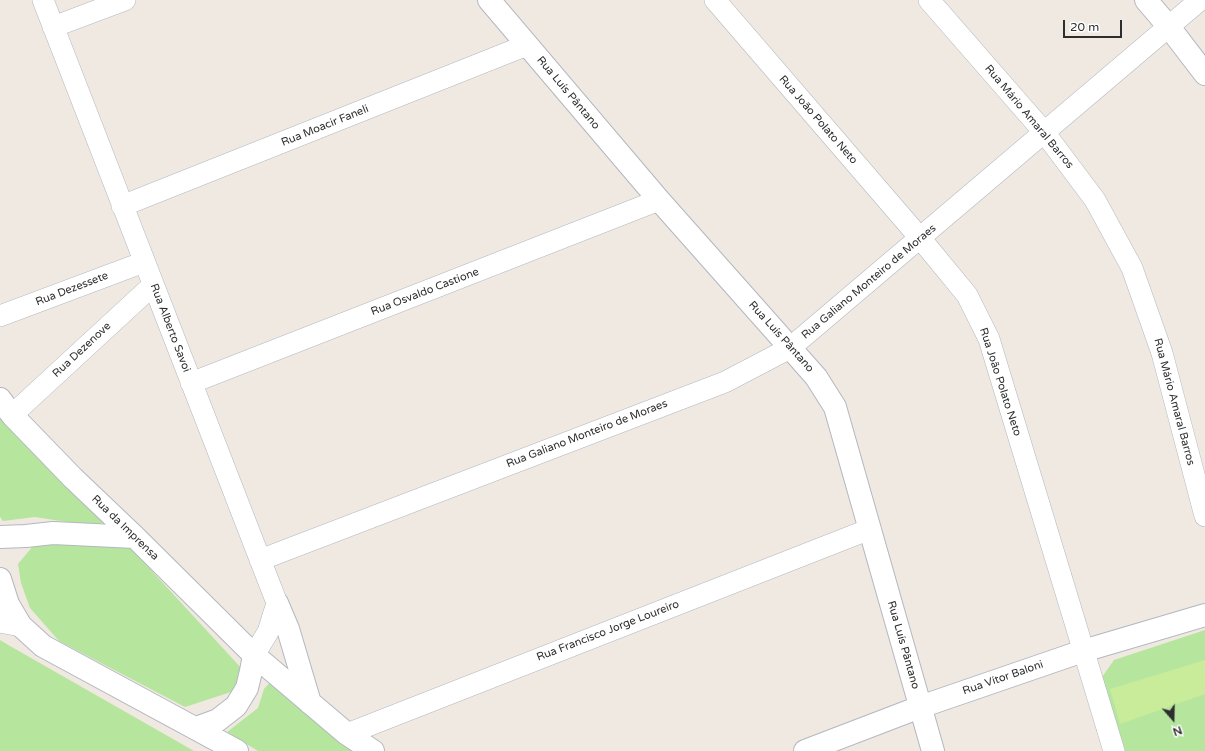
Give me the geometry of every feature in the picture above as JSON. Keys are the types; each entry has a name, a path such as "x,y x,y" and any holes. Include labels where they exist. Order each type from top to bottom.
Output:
{"street":[{"name":"Rua Alberto Savoi","path":"42,0 277,603"},
{"path":"53,27 125,0"},
{"name":"Rua Luís Pântano","path":"489,0 659,200 816,377 835,407 933,751"},
{"name":"Rua João Polato Neto","path":"715,0 920,238 967,295 989,339 1114,751"},
{"name":"Rua Mário Amaral Barros","path":"929,0 1044,132 1095,200 1132,268 1162,353 1205,516"},
{"path":"1146,0 1205,74"},
{"name":"Rua Galiano Monteiro de Moraes","path":"260,560 725,382 790,348 1200,0"},
{"name":"Rua Moacir Faneli","path":"122,206 527,45"},
{"name":"Rua Osvaldo Castione","path":"191,383 659,200"},
{"name":"Rua Dezessete","path":"0,316 144,262"},
{"name":"Rua Dezenove","path":"6,407 153,285"},
{"name":"Rua da Imprensa","path":"6,407 73,478 254,654 347,734 373,751"},
{"name":"Rua Francisco Jorge Loureiro","path":"347,734 870,529"},
{"path":"0,537 53,533 135,537"},
{"path":"0,579 8,604 10,624 43,646 237,751"},
{"path":"196,728 218,720 236,706 247,688 254,654 268,632 277,603"},
{"path":"277,603 288,630 310,703"},
{"name":"Rua Vítor Baloni","path":"805,751 920,707 1083,651 1205,615"}],"green space":[{"path":"0,415 105,518 103,522 96,524 67,522 35,517 3,521 0,517"},
{"path":"72,543 127,544 243,670 234,691 185,707 59,641 30,608 21,583 18,564 33,546"},
{"path":"1205,630 1205,751 1119,751 1100,680 1114,660"},
{"path":"0,640 10,646 194,751 0,751"},
{"path":"1205,660 1205,694 1120,724 1110,689"},
{"path":"272,680 361,751 258,751 227,732 258,708 264,689"}]}
